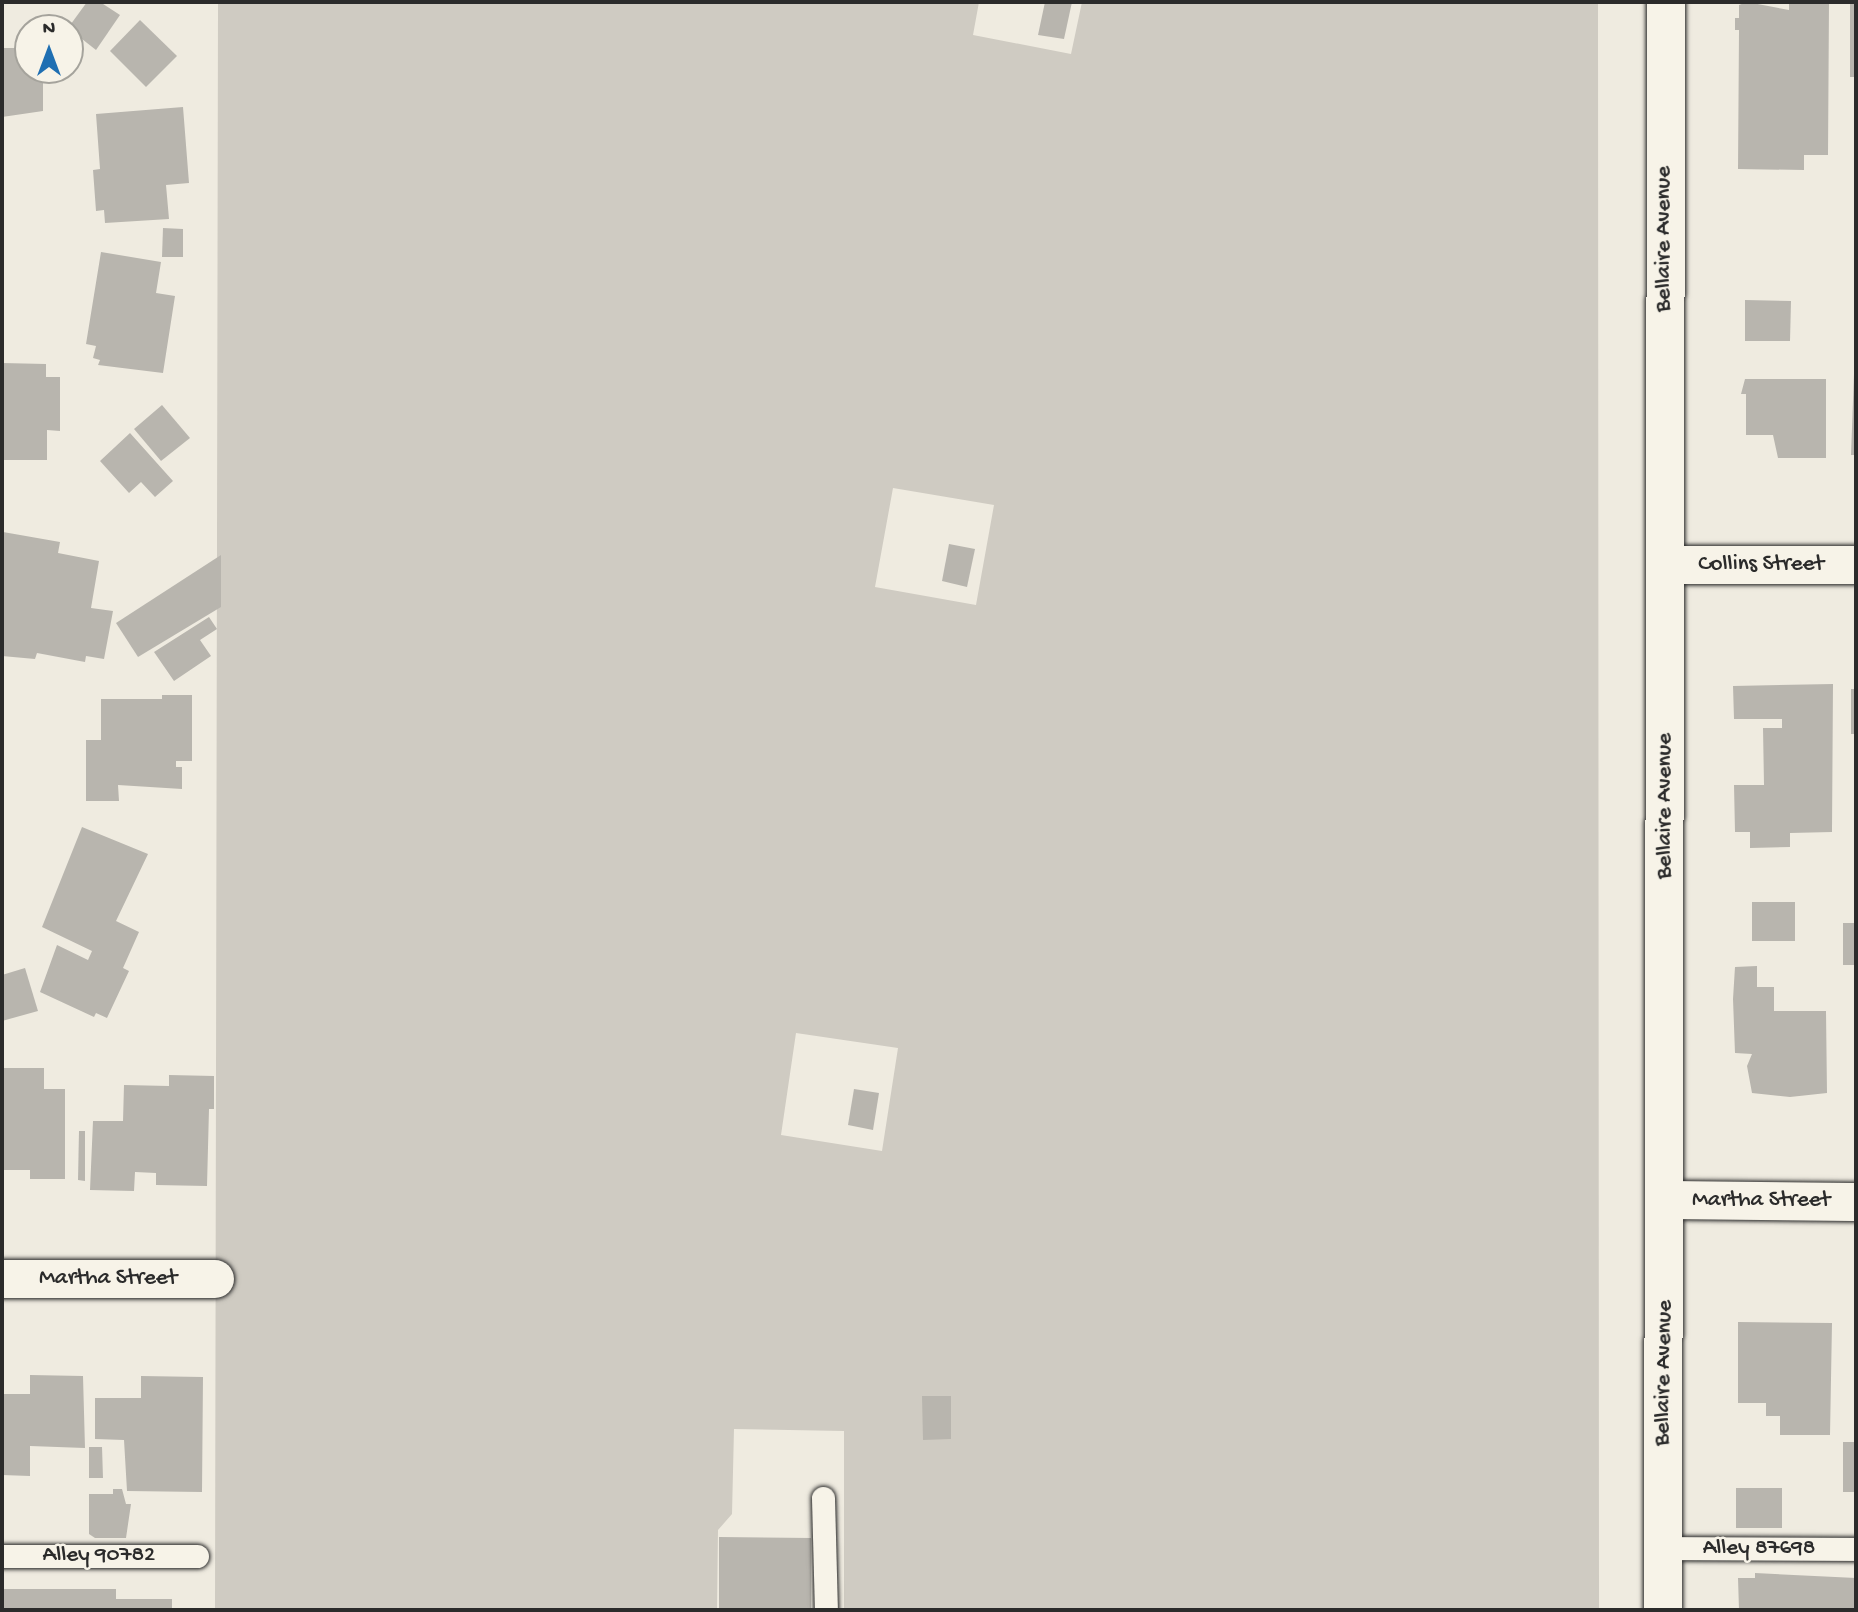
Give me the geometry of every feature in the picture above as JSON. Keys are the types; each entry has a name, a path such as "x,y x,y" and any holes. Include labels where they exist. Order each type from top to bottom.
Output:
{"street":[{"name":"Bellaire Avenue","path":"1663,1610 1666,1200 1666,2"},
{"name":"Collins Street","path":"1665,565 1856,565"},
{"name":"Martha Street","path":"1666,1200 1856,1202"},
{"name":"Martha Street","path":"2,1279 215,1279"}],"lane":[{"path":"823,1498 826,1610"},
{"name":"Alley 87698","path":"1662,1548 1856,1549"},
{"name":"Alley 90782","path":"2,1556 197,1556"}],"shaded area":[{"path":"218,2 979,2 973,35 1071,54 1082,2 1598,2 1599,1610 844,1610 844,1431 734,1429 732,1514 718,1530 717,1610 215,1610","holes":["893,488 994,505 976,605 875,587","796,1033 898,1048 882,1151 781,1135"]}],"building":[{"path":"87,2 100,2 120,15 96,50 84,41 84,14 78,14"},
{"path":"1045,2 1072,2 1064,39 1038,35"},
{"path":"1747,2 1789,10 1789,2 1829,3 1828,155 1804,155 1804,170 1738,169 1739,30 1735,30 1735,18 1739,18 1739,5"},
{"path":"1850,2 1856,2 1856,77 1850,77"},
{"path":"140,20 177,56 146,87 110,51"},
{"path":"2,48 14,48 14,84 43,84 43,111 2,117"},
{"path":"183,107 189,183 166,185 169,219 105,223 104,210 96,211 93,170 100,169 96,114"},
{"path":"163,228 183,229 183,257 162,257"},
{"path":"101,252 161,262 156,293 175,296 163,373 98,365 100,360 93,358 96,346 86,344"},
{"path":"1745,300 1791,301 1790,341 1745,341"},
{"path":"2,363 46,364 46,377 60,377 60,431 47,430 47,460 2,460"},
{"path":"1854,374 1856,455 1851,455"},
{"path":"1745,379 1826,379 1826,458 1778,458 1773,435 1746,435 1746,394 1741,394"},
{"path":"162,405 190,438 161,461 134,429"},
{"path":"130,433 173,481 155,497 141,482 129,493 100,461"},
{"path":"3,532 60,542 58,553 99,561 91,608 113,611 104,659 86,656 85,662 37,653 35,659 2,656"},
{"path":"949,544 975,549 967,587 942,581"},
{"path":"221,555 221,607 138,657 116,623"},
{"path":"209,617 217,629 200,640 211,656 174,681 154,652"},
{"path":"1833,684 1832,832 1790,833 1790,847 1750,848 1750,832 1735,832 1734,785 1764,785 1763,728 1782,728 1782,719 1734,719 1733,686"},
{"path":"1851,689 1856,689 1856,734 1851,734"},
{"path":"162,695 192,695 192,761 176,761 176,767 182,767 182,789 118,785 119,801 86,801 86,740 101,740 101,699 162,699"},
{"path":"82,827 148,854 116,921 139,932 123,968 129,971 107,1018 96,1013 94,1017 40,992 57,945 88,960 92,951 42,927"},
{"path":"1752,902 1795,902 1795,941 1752,941"},
{"path":"1843,923 1856,923 1856,965 1843,965"},
{"path":"1757,966 1757,987 1774,987 1774,1011 1826,1011 1827,1093 1790,1097 1752,1093 1747,1066 1752,1054 1735,1053 1733,999 1735,967"},
{"path":"25,968 38,1011 2,1021 2,975"},
{"path":"2,1068 44,1068 44,1089 65,1089 65,1179 30,1179 30,1170 2,1170"},
{"path":"169,1075 214,1076 214,1109 209,1109 207,1186 156,1185 156,1173 135,1172 134,1191 90,1190 93,1121 123,1121 124,1085 169,1086"},
{"path":"854,1089 879,1093 873,1130 848,1125"},
{"path":"79,1131 85,1131 85,1181 78,1180"},
{"path":"1738,1322 1832,1323 1830,1435 1780,1435 1780,1416 1766,1416 1766,1403 1738,1403"},
{"path":"30,1375 83,1376 85,1448 30,1446 30,1476 2,1475 2,1394 30,1394"},
{"path":"141,1376 203,1377 202,1492 127,1491 124,1440 95,1439 95,1398 141,1398"},
{"path":"922,1396 951,1396 951,1439 923,1440"},
{"path":"1843,1442 1856,1442 1856,1492 1843,1492"},
{"path":"89,1447 102,1447 103,1478 89,1478"},
{"path":"1736,1488 1782,1488 1782,1528 1736,1528"},
{"path":"113,1489 122,1489 126,1504 131,1504 126,1538 95,1538 89,1534 89,1494 113,1494"},
{"path":"719,1537 811,1538 811,1610 719,1610"},
{"path":"1755,1573 1856,1578 1856,1610 1739,1610 1738,1578 1755,1578"},
{"path":"2,1589 116,1589 116,1599 172,1599 172,1610 2,1610"}]}
